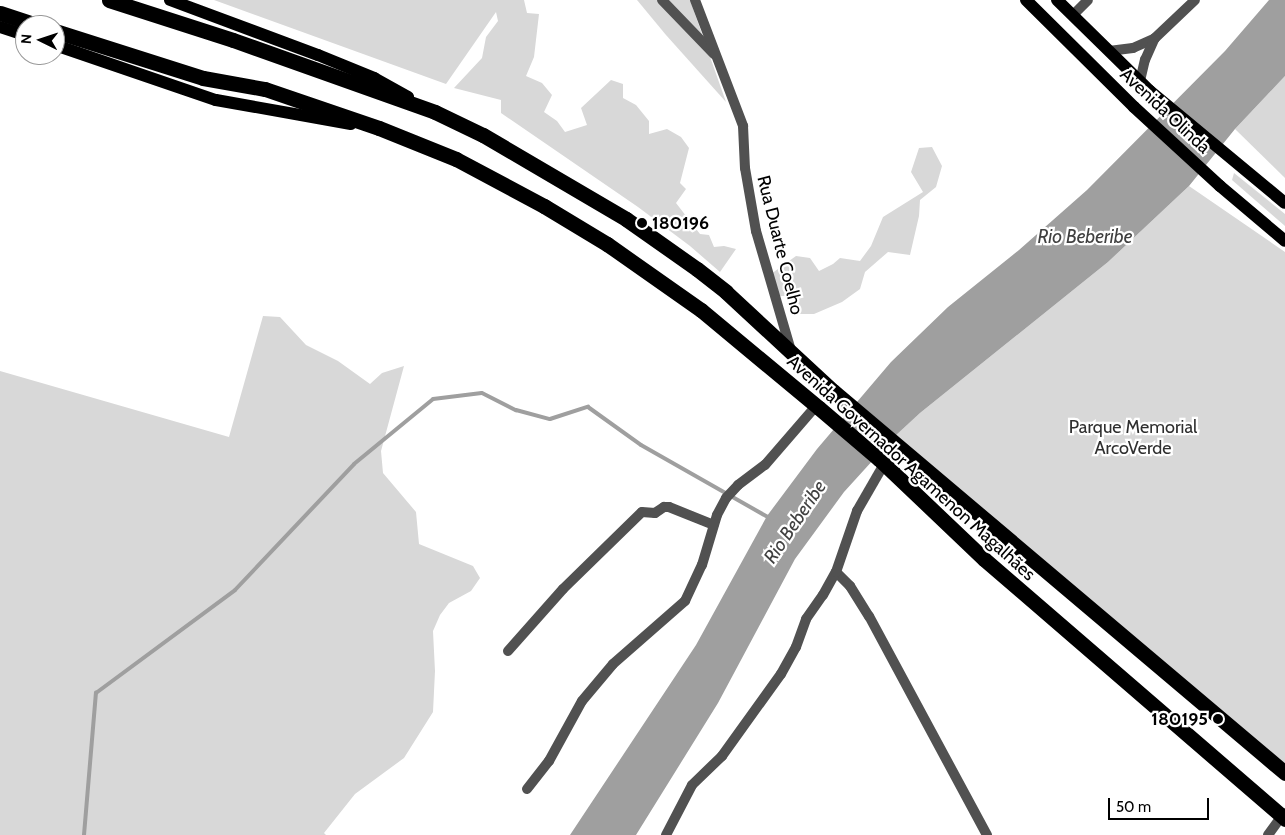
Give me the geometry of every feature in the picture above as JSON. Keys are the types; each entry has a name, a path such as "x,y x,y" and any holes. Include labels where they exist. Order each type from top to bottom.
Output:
{"highway":[{"name":"Avenida Governador Agamenon Magalhães","path":"109,0 233,40 435,112 484,136 626,219 697,269 792,352 833,391 1285,773"},
{"path":"0,13 15,18"},
{"name":"Avenida Governador Agamenon Magalhães","path":"65,34 203,78 265,90 379,128 456,159 544,206 607,244 701,310 818,407 882,462 984,559 1283,816"}],"main road":[{"name":"Avenida Governador Agamenon Magalhães","path":"170,0 366,75 435,112"},
{"name":"Avenida Olinda","path":"1026,0 1134,107 1220,186 1285,241"},
{"name":"Avenida Olinda","path":"1057,0 1150,91 1285,203"},
{"path":"0,27 15,32"},
{"name":"Avenida Governador Agamenon Magalhães","path":"65,48 216,100 379,128"}],"street":[{"name":"Rua Duarte Coelho","path":"662,0 718,59"},
{"name":"Rua Duarte Coelho","path":"695,0 743,126 745,168 756,232 792,352"},
{"path":"1073,16 1088,0"},
{"path":"1109,51 1133,48 1154,38 1195,0"},
{"path":"1140,81 1145,60 1154,38"},
{"path":"527,789 549,761 582,701 613,664 685,601 702,565 714,525 726,498 734,489 765,465 818,407"},
{"path":"666,835 692,785 722,756 781,674 796,647 812,608 823,595 836,572 857,511 882,462"},
{"path":"508,651 563,590 642,512 655,513 664,507 669,507 714,525"},
{"path":"836,572 850,586 869,616 987,835"},
{"path":"1268,835 1283,816"}],"green space":[{"path":"214,0 524,0 527,13 539,14 534,57 526,76 542,83 552,95 544,112 557,121 565,132 587,125 581,108 611,80 623,84 623,98 636,105 649,121 649,134 667,129 681,137 689,148 680,183 686,189 676,203 700,234 709,235 714,247 724,246 736,249 720,272 690,246 638,207 501,113 501,100 454,88 482,58 486,37 498,21 496,12 446,84"},
{"path":"637,0 690,0 726,102 666,35"},
{"path":"1285,76 1285,178 1235,129"},
{"path":"932,147 942,166 936,187 920,200 919,216 910,255 888,252 865,272 860,289 842,302 814,314 800,314 788,296 778,296 771,274 796,256 810,258 819,271 840,258 860,261 871,246 883,217 923,192 911,172 919,148"},
{"path":"1234,173 1285,214 1285,226 1232,180"},
{"name":"Parque Memorial ArcoVerde","path":"1189,186 1285,252 1285,769 894,437 920,413 1108,262"},
{"path":"263,316 280,317 306,345 338,361 370,384 382,373 404,366 381,451 383,473 416,512 419,544 473,566 480,578 471,591 449,603 440,615 433,631 435,671 433,712 404,758 355,794 324,833 326,835 0,835 0,371 229,437"}],"water":[{"name":"Rio Beberibe","path":"1269,0 1285,0 1285,76 1235,129 1189,186 1108,262 920,413 894,437 844,492 795,559 718,703 636,835 570,835 696,645 767,516 817,449 891,362 948,307 1019,250 1087,190 1225,51"}],"waterway":[{"path":"84,835 96,693 235,590 354,464 433,399 482,393 516,410 550,419 588,407 641,445 771,519"}],"place":[{"name":"180196","path":"642,223"},
{"name":"180195","path":"1218,719"}]}
